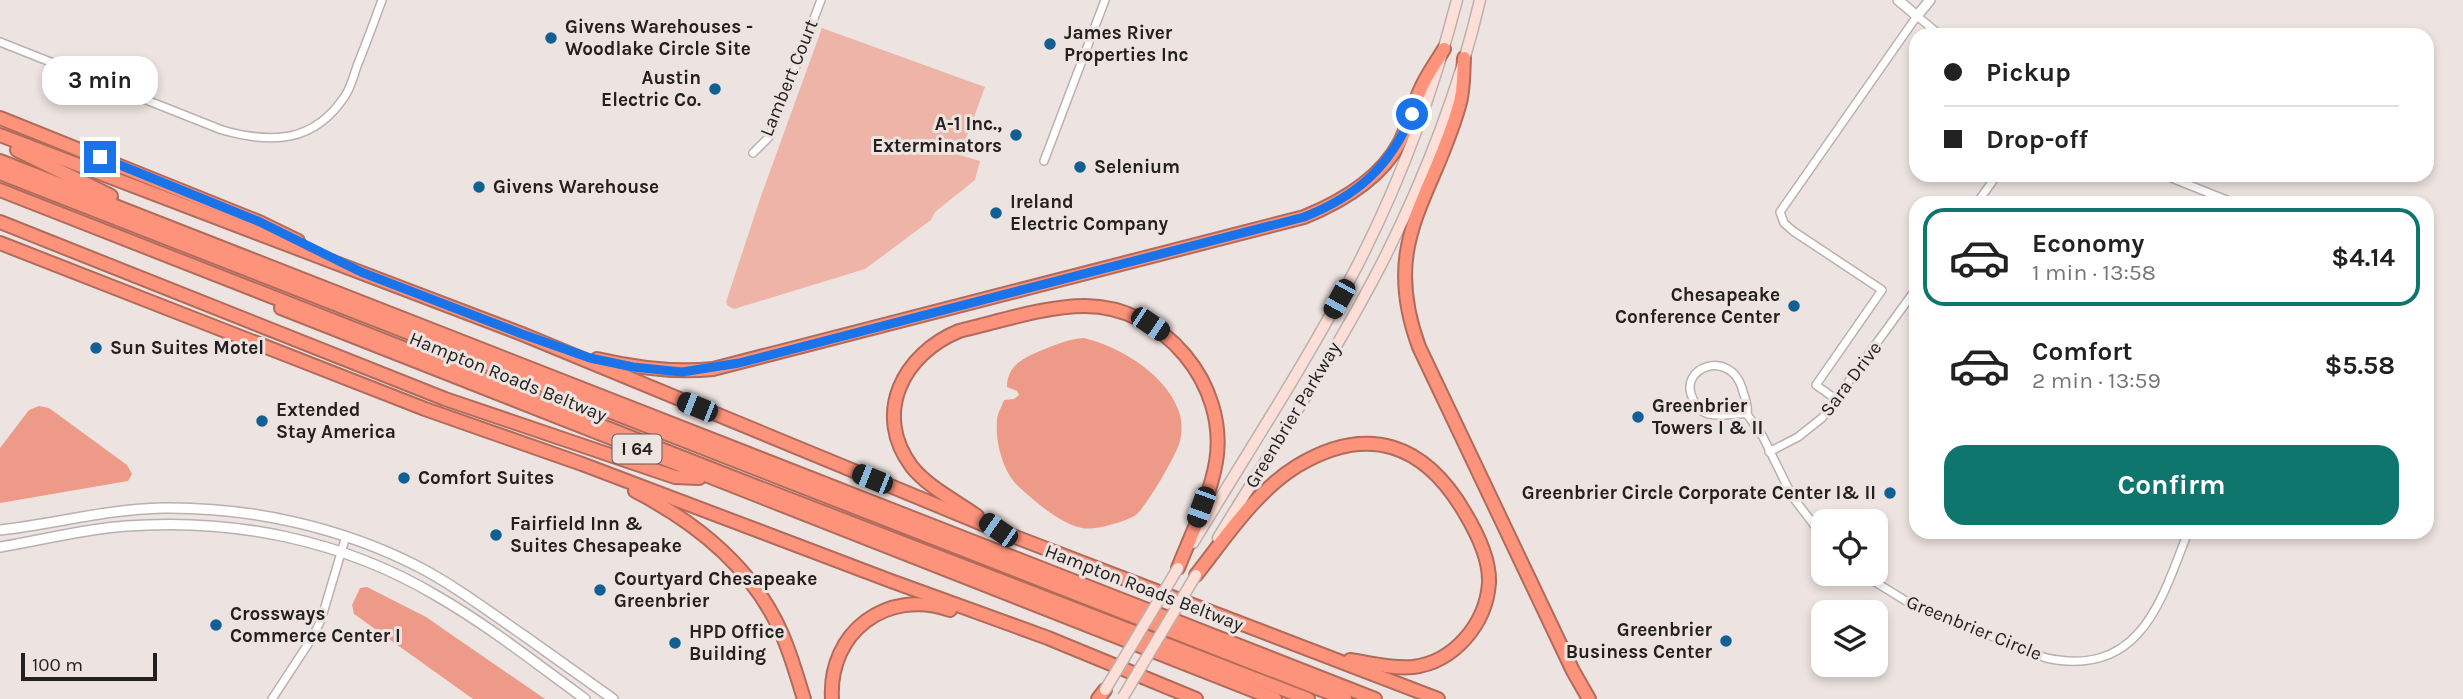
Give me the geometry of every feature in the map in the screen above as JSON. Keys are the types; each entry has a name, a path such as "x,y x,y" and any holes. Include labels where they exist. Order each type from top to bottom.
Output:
{"highway":[{"path":"522,334 590,358 633,367 682,372 713,369 1304,217 1345,197 1385,164 1400,142 1422,86 1444,49"},
{"path":"1464,58 1460,104 1411,229 1405,263 1407,308 1419,347 1567,659 1589,699"},
{"path":"0,118 260,222 361,272"},
{"path":"0,135 522,334 998,530 1438,699"},
{"path":"0,141 173,228"},
{"name":"Hampton Roads Beltway","path":"0,161 1375,699"},
{"path":"0,173 1345,699"},
{"path":"0,190 1308,699"},
{"name":"Hampton Roads Beltway","path":"0,198 1275,699"},
{"path":"0,222 445,399 675,477 711,478"},
{"path":"0,243 425,409 582,464 891,582 1048,638 1196,699"},
{"path":"998,530 923,477 905,456 896,430 895,417 897,394 906,372 925,350 959,331 1068,308 1087,306 1113,309 1150,324 1173,340 1195,369 1212,407 1217,434 1216,462 1178,568"},
{"path":"1196,575 1248,510 1271,486 1297,466 1316,456 1347,445 1372,444 1393,448 1426,464 1438,474 1459,501 1483,551 1489,585 1478,621 1466,639 1452,651 1424,664 1398,667 1325,656"},
{"path":"582,464 665,507 712,540 742,572 770,610 781,632 804,699"},
{"path":"832,699 834,671 847,640 872,617 895,607 915,604 942,607 1002,629 1048,638"}],"main road":[{"name":"Greenbrier Parkway","path":"1101,696 1298,371 1356,268 1407,156 1444,49 1457,0"},
{"name":"Greenbrier Parkway","path":"1122,698 1378,269 1428,160 1464,58 1480,0"}],"street":[{"path":"0,42 222,130 249,138 275,140 303,132 327,118 347,94 382,0"},
{"name":"Lambert Court","path":"753,153 769,137 821,0"},
{"path":"1044,161 1105,0"},
{"path":"1898,0 1932,28"},
{"path":"1837,400 1816,386 1882,290 1793,231 1784,223 1780,212 1930,0"},
{"path":"2182,182 2216,196"},
{"name":"Sara Drive","path":"1769,452 1814,425 1837,400 1909,299"},
{"path":"1747,414 1713,415 1702,411 1690,393 1693,377 1700,370 1712,365 1730,369 1740,383 1748,408 1747,414 1792,496 1811,521"},
{"path":"0,530 99,513 163,508 276,518 346,536 420,568 463,593 612,699"},
{"path":"0,547 113,528 188,524 251,530 343,552 380,567 437,596 585,699"},
{"path":"272,699 321,620 346,536"},
{"name":"Greenbrier Circle","path":"1882,586 1911,604 2046,658 2062,661 2091,660 2122,648 2147,625 2185,539"}],"shaded area":[{"path":"822,28 985,87 960,155 980,161 975,180 935,212 931,220 865,269 734,309 726,302"},
{"path":"1084,338 1128,356 1155,376 1174,401 1182,428 1173,457 1142,509 1127,520 1087,529 1057,517 1014,482 1001,457 997,429 998,415 1004,400 1014,399 1019,395 1017,391 1007,387 1008,378 1015,366 1026,357 1047,348"},
{"path":"39,406 49,408 127,465 132,474 128,481 0,503 0,448 29,410"},
{"path":"367,587 426,617 545,699 473,699 354,614 352,605 360,588"}],"place":[{"name":"Givens Warehouses - Woodlake Circle Site","path":"551,38"},
{"name":"James River Properties Inc","path":"1050,44"},
{"name":"Austin Electric Co.","path":"715,89"},
{"name":"A-1 Inc., Exterminators","path":"1016,135"},
{"name":"Selenium","path":"1080,167"},
{"name":"Givens Warehouse","path":"479,187"},
{"name":"Ireland Electric Company","path":"996,213"},
{"name":"Chesapeake Conference Center","path":"1794,306"},
{"name":"Sun Suites Motel","path":"96,348"},
{"name":"Greenbrier Towers I & II","path":"1638,417"},
{"name":"Extended Stay America","path":"262,421"},
{"name":"Comfort Suites","path":"404,478"},
{"name":"Greenbrier Circle Corporate Center I& II","path":"1890,493"},
{"name":"Fairfield Inn & Suites Chesapeake","path":"496,535"},
{"name":"Courtyard Chesapeake Greenbrier","path":"600,590"},
{"name":"Crossways Commerce Center I","path":"216,625"},
{"name":"Greenbrier Business Center","path":"1726,641"},
{"name":"HPD Office Building","path":"675,643"}],"route":[{"path":"100,157 260,222 361,272 522,334 590,358 633,367 682,372 739,363 1304,217 1345,197 1377,172 1400,142 1412,114"}]}
